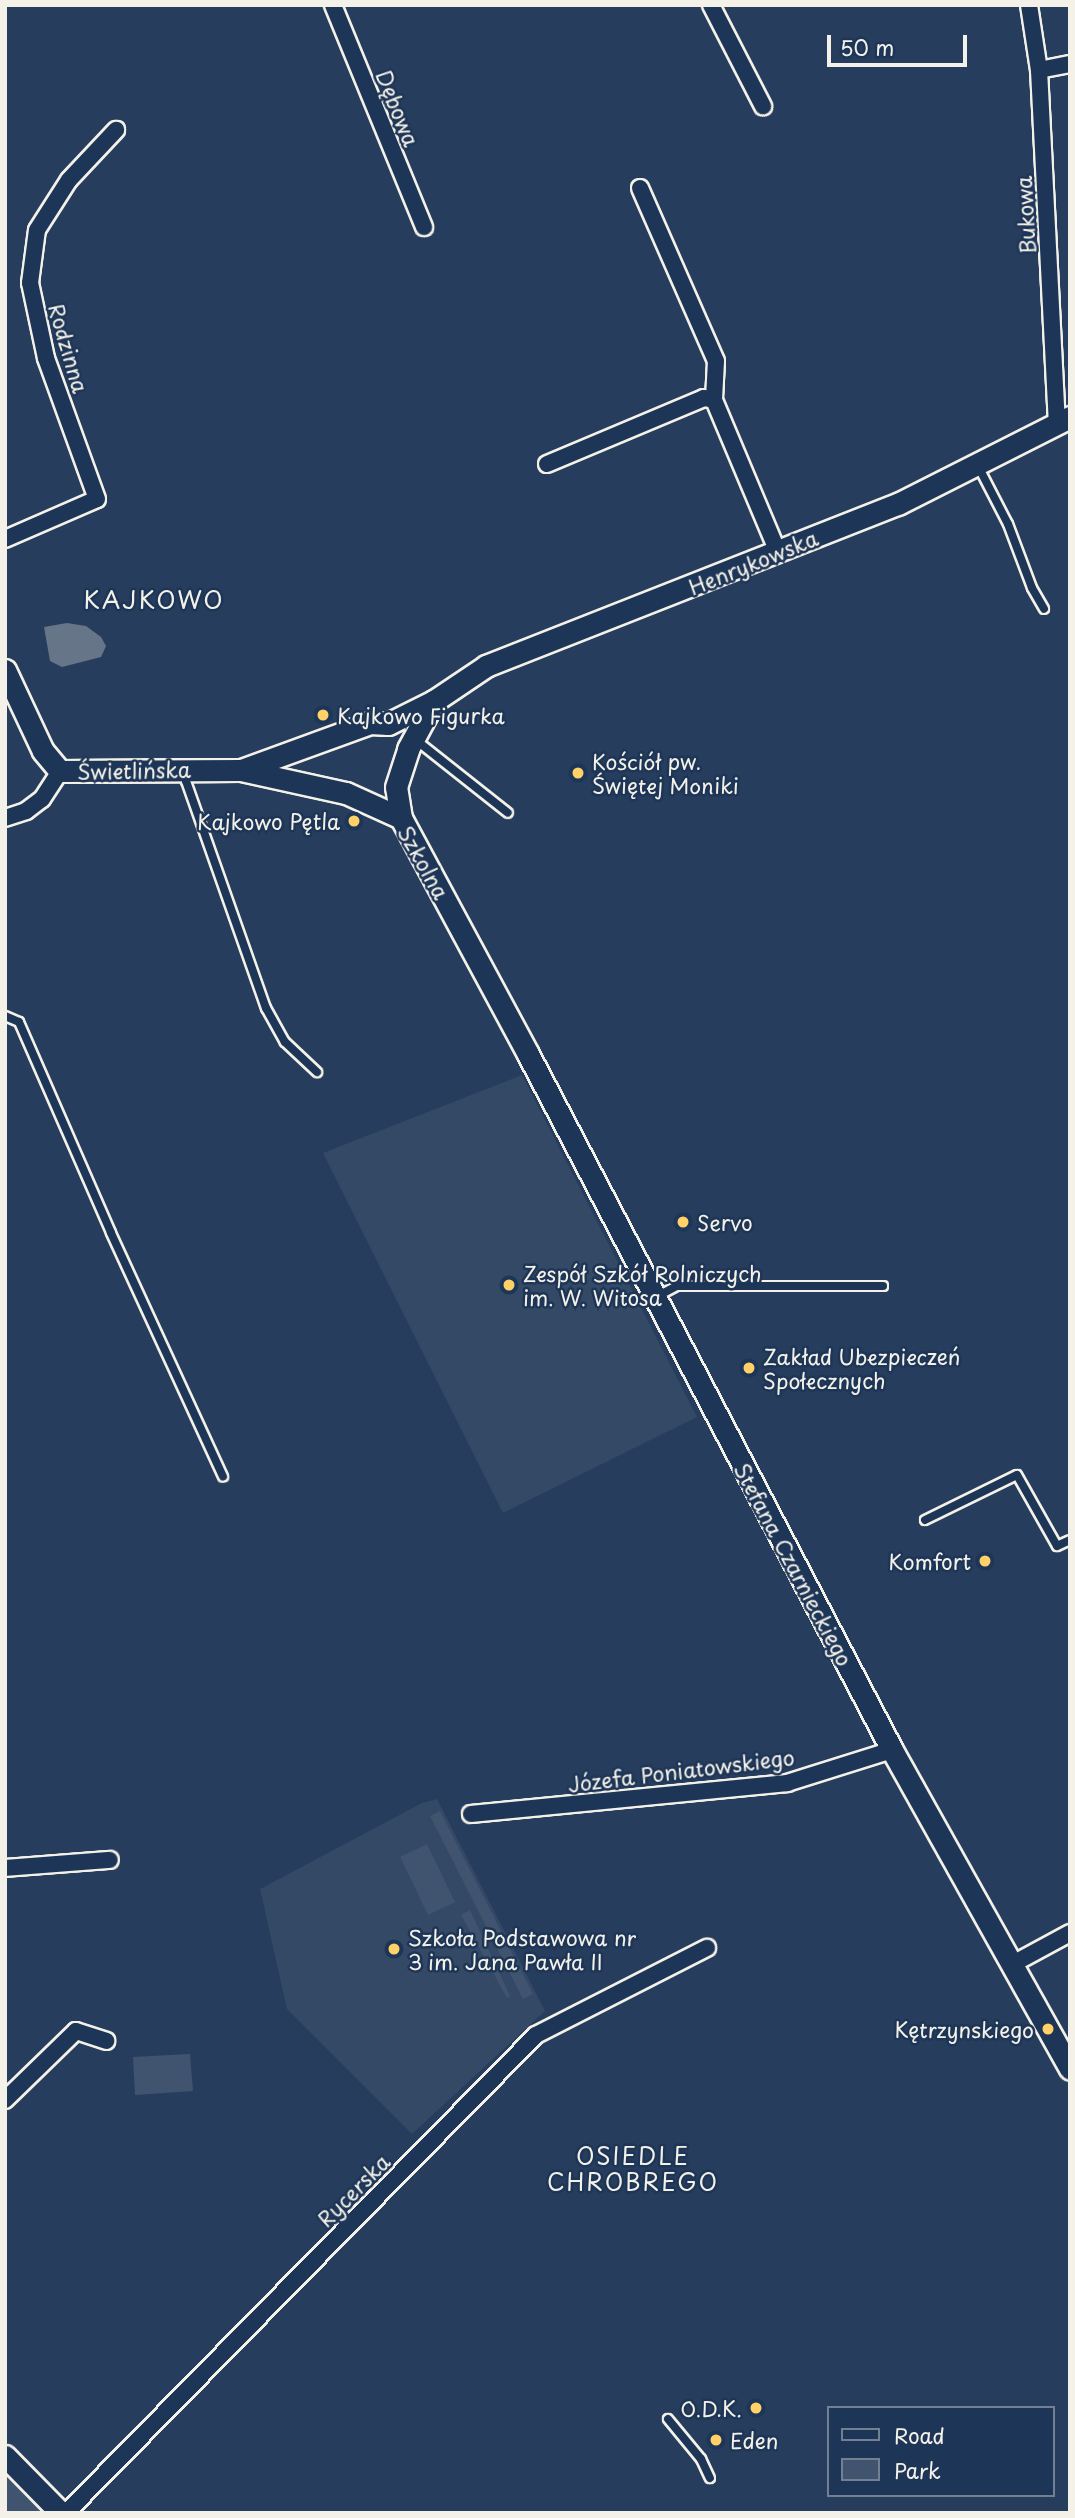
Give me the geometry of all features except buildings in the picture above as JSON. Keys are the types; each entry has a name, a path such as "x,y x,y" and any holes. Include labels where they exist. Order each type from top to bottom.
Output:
{"street":[{"name":"Dębowa","path":"333,5 424,228"},
{"path":"711,5 763,106"},
{"name":"Bukowa","path":"1029,5 1039,70 1063,420"},
{"path":"1039,70 1070,64"},
{"name":"Rodzinna","path":"5,539 97,499 46,358 30,283 37,230 69,180 116,130"},
{"path":"640,188 716,361 715,400 778,552"},
{"path":"547,464 704,398 715,400"},
{"name":"Henrykowska","path":"241,770 370,723 388,724 434,701 486,666 898,503 1063,420"},
{"name":"Świetlińska","path":"5,670 43,751 60,771 241,770"},
{"name":"Henrykowska","path":"401,818 396,787 411,744 434,701"},
{"path":"388,724 411,744"},
{"path":"292,784 294,749"},
{"name":"Szkolna","path":"241,770 292,784 346,793 401,818 528,1054"},
{"path":"5,818 26,811 42,800 60,771"},
{"path":"346,793 396,787"},
{"name":"Stefana Czarnieckiego","path":"528,1054 892,1750 1070,2069"},
{"name":"Józefa Poniatowskiego","path":"471,1814 787,1783 892,1750"},
{"path":"5,1868 110,1860"},
{"path":"1011,1965 1070,1933"},
{"name":"Rycerska","path":"55,2511 536,2035 707,1948"},
{"path":"5,2100 76,2031 106,2041"},
{"path":"5,2456 55,2511"}],"lane":[{"path":"977,463 1008,524 1032,588 1044,609"},
{"path":"411,744 508,813"},
{"path":"186,769 186,781 266,1008 285,1042 317,1072"},
{"path":"5,1016 19,1023 111,1233 223,1477"},
{"path":"656,1297 677,1286 883,1286"},
{"path":"925,1520 1017,1475 1057,1546 1070,1540"},
{"path":"668,2419 701,2459 710,2478"}],"shaded area":[{"path":"67,623 86,626 101,637 106,646 101,657 62,667 50,661 44,627"},
{"name":"Zespół Szkół Rolniczych im. W. Witosa","path":"522,1075 697,1417 503,1513 323,1153"},
{"name":"Szkoła Podstawowa nr 3 im. Jana Pawła II","path":"437,1799 545,2011 412,2134 287,2009 260,1889 422,1803"}],"green space":[{"path":"440,1811 533,1994 523,1999 430,1816"},
{"path":"427,1844 455,1902 428,1915 400,1857"},
{"path":"470,1910 510,1996 507,1998 461,1915"},
{"path":"190,2054 193,2091 135,2095 133,2057"},
{"path":"5,2463 53,2513 5,2513"}],"place":[{"name":"Kajkowo Figurka","path":"323,715"},
{"name":"Kościół pw. Świętej Moniki","path":"578,773"},
{"name":"Kajkowo Pętla","path":"354,821"},
{"name":"Servo","path":"683,1222"},
{"name":"Zespół Szkół Rolniczych im. W. Witosa","path":"509,1285"},
{"name":"Zakład Ubezpieczeń Społecznych","path":"749,1368"},
{"name":"Komfort","path":"985,1561"},
{"name":"Szkoła Podstawowa nr 3 im. Jana Pawła II","path":"394,1949"},
{"name":"Kętrzynskiego","path":"1048,2029"},
{"name":"O.D.K.","path":"756,2408"},
{"name":"Eden","path":"716,2440"}],"district":[{"name":"KAJKOWO","path":"154,600"},
{"name":"OSIEDLE CHROBREGO","path":"633,2169"}]}
